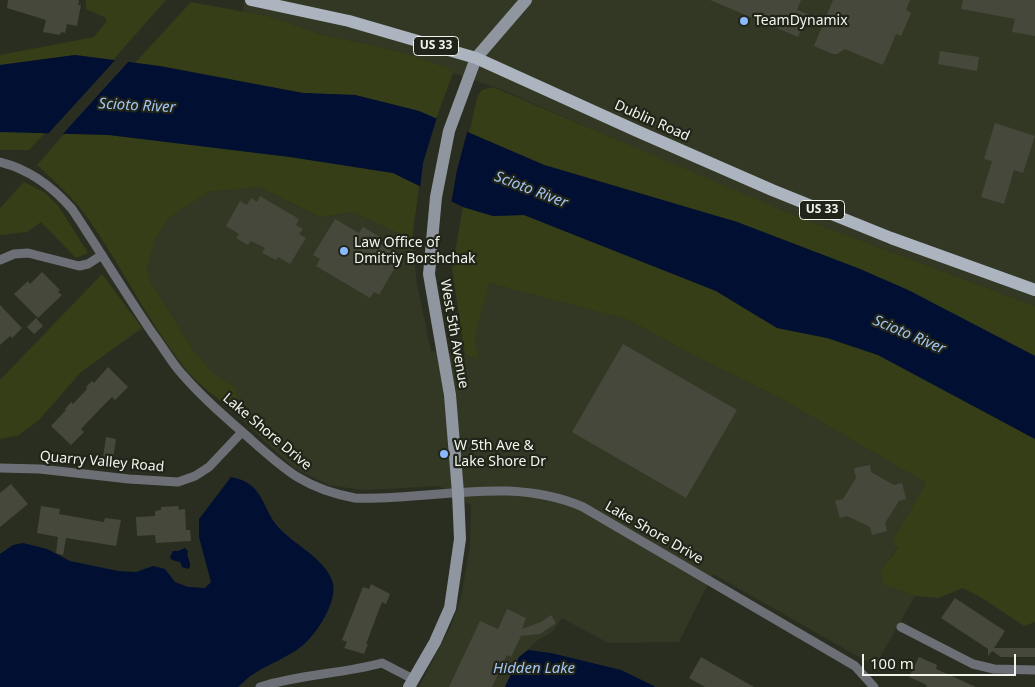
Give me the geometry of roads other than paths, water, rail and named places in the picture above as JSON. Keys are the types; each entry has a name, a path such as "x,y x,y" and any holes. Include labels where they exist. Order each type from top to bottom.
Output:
{"main road":[{"name":"Dublin Road","path":"251,0 350,21 476,58 772,190 891,238 1035,290"},
{"name":"West 5th Avenue","path":"411,683 435,642 450,608 460,539 450,395 429,274 431,242 441,166 449,131 476,58 526,0"}],"street":[{"name":"Lake Shore Drive","path":"0,162 21,169 51,187 62,197 72,209 126,294 180,373 242,432 290,473 309,485 332,494 368,499 507,491 533,492 553,496 583,507 848,661 874,687"},
{"path":"0,260 14,254 28,253 79,266 88,264 102,255"},
{"name":"Quarry Valley Road","path":"0,468 40,469 129,479 178,482 195,476 209,467 242,432"},
{"path":"901,627 973,664 983,667 1035,670"},
{"path":"260,687 276,682 360,669 382,663 411,683"}],"water":[{"name":"Scioto River","path":"75,55 160,66 303,93 355,95 419,111 544,165 737,222 860,269 908,290 1035,356 1035,439 878,355 827,338 777,328 716,291 524,215 493,216 463,207 393,173 290,157 109,135 0,132 0,65"},
{"path":"231,477 242,480 257,491 275,523 287,536 322,565 332,580 334,588 330,606 320,625 308,641 290,654 252,675 238,687 0,687 0,554 13,545 23,543 47,549 70,561 118,571 136,572 153,566 165,569 175,582 188,587 205,588 211,582 199,537 199,519"},
{"path":"185,548 188,551 190,565 188,569 182,567 180,562 172,560 170,557 173,551"},
{"name":"Hidden Lake","path":"528,650 551,653 621,670 656,687 505,687 519,657"}],"place":[{"name":"TeamDynamix","path":"744,21"},
{"name":"Law Office of Dmitriy Borshchak","path":"344,251"},
{"name":"W 5th Ave & Lake Shore Dr","path":"444,454"}]}
